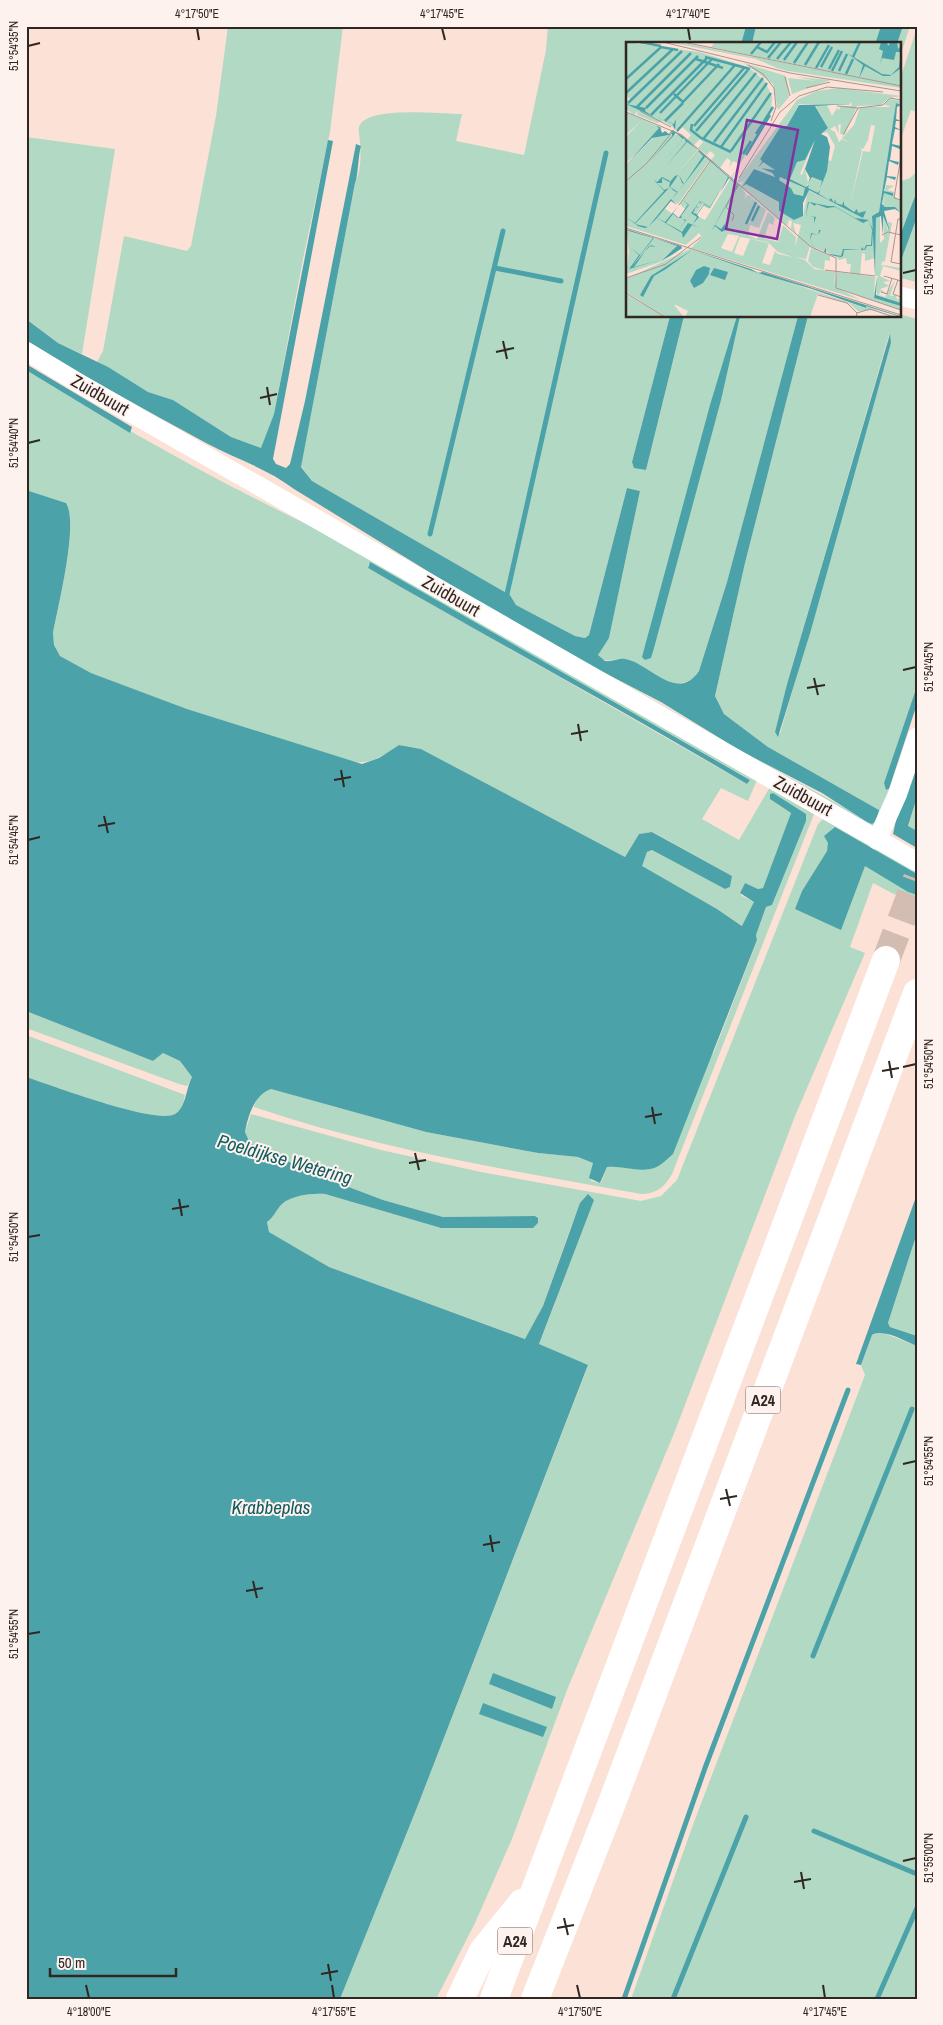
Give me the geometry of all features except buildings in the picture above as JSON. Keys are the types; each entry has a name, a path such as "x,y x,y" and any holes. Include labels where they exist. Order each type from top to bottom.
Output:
{"highway":[{"name":"A24","path":"494,1999 886,960"},
{"name":"A24","path":"535,1999 610,1808 917,993"},
{"path":"552,1999 610,1808"},
{"name":"A24","path":"460,1999 483,1951 537,1884"}],"street":[{"path":"900,296 917,300"},
{"name":"Zuidbuurt","path":"26,351 82,385 917,862"},
{"path":"877,840 898,793 917,737"}],"green space":[{"path":"228,26 343,26 330,132 303,259 274,414 261,449 231,437 173,400 148,392 97,362 103,351 124,236 187,251 191,246 216,116"},
{"path":"548,26 746,26 742,42 626,42 626,318 669,318 632,462 646,470 684,318 797,318 727,582 699,671 691,679 683,683 664,680 628,660 605,660 598,657 599,651 609,638 640,491 627,488 589,635 585,638 575,636 516,605 510,595 312,481 301,466 359,169 359,127 364,120 390,113 462,114 456,141 524,155 546,50"},
{"path":"756,26 881,26 876,42 752,42"},
{"path":"903,26 910,26 900,57 900,42 898,42"},
{"path":"917,28 917,112 911,110 900,141 900,79"},
{"path":"26,137 115,149 82,354 58,343 26,319"},
{"path":"917,171 917,191 900,234 900,182 910,178"},
{"path":"917,217 917,282 900,278 900,263"},
{"path":"900,314 917,319 917,686 884,783 886,790 894,791 875,828 618,681 867,822 879,810 768,747 724,714 715,696 745,563 807,318 900,318","holes":["889,335 891,343 780,734 775,732 787,684"]},
{"path":"26,370 105,417 185,461 266,504 349,544 757,780 748,801 721,788 702,819 739,840 770,787 814,814 672,1174 663,1186 651,1193 641,1194 446,1158 349,1135 254,1107 260,1096 271,1089 426,1132 538,1153 578,1157 593,1163 591,1181 601,1183 607,1167 618,1166 626,1168 714,1052 757,941 756,935 766,907 772,905 806,821 806,814 770,799 791,813 763,888 758,889 745,883 740,893 742,896 755,902 743,926 641,866 647,852 652,850 725,889 730,887 732,876 653,832 639,834 625,857 421,749 399,745 371,761 351,761 187,709 91,673 60,656 54,645 53,633 69,546 69,513 66,503 26,490","holes":["369,563 750,780 747,784 368,568"]},
{"path":"917,797 917,831 908,827"},
{"path":"823,819 917,869 917,874 835,827 827,851 802,891 795,909 865,865 916,895 906,898 873,883 850,947 865,953 795,1116 675,1431 567,1690 512,1839 475,1923 436,1999 340,1999 418,1805 588,1366 539,1344 555,1303 573,1221 543,1306 526,1339 329,1267 269,1232 267,1222 286,1201 309,1194 325,1194 441,1228 533,1228 538,1223 538,1218 535,1216 443,1217 383,1200 312,1173 250,1143 245,1132 251,1114 381,1150 481,1172 641,1201 661,1196 677,1180 818,824"},
{"path":"26,1011 153,1061 163,1053 180,1061 192,1077 187,1086 179,1084 26,1028"},
{"path":"26,1035 185,1095 182,1106 175,1114 164,1116 147,1114 103,1103 26,1077"},
{"path":"917,1233 917,1336 890,1327 888,1323"},
{"path":"881,1332 917,1346 917,1999 631,1999 694,1822 865,1375 861,1365 872,1335"}],"water":[{"path":"746,26 756,26 752,42 742,42"},
{"path":"881,26 903,26 898,42 876,42"},
{"path":"328,140 333,141 273,459 276,464 286,468 290,464 305,401 356,144 361,146 357,177 301,467 312,481 510,595 516,605 575,636 585,638 589,635 627,488 640,491 609,638 598,655 605,661 625,659 634,662 662,679 681,683 690,680 699,671 727,582 797,318 807,318 745,563 715,696 724,714 768,747 879,810 876,821 872,824 867,822 822,793 739,750 661,702 535,637 274,476 183,431 26,341 26,319 58,343 108,367 148,392 173,400 231,437 261,448 274,414"},
{"path":"917,191 917,217 900,263 900,235"},
{"path":"669,318 684,318 646,470 634,468 632,462"},
{"path":"736,318 740,318 721,400 654,648 651,658 645,660 642,657 710,405"},
{"path":"890,334 891,343 811,630 778,737 775,732 787,684"},
{"path":"26,364 132,427 130,433 26,370"},
{"name":"Krabbeplas","path":"26,490 66,503 69,513 69,546 53,633 54,645 60,656 91,673 187,709 362,764 379,758 399,745 421,749 625,857 639,834 652,832 732,876 730,887 725,889 652,850 647,852 642,866 717,909 742,926 754,902 740,893 745,883 758,889 763,888 791,813 770,799 770,794 773,793 806,814 806,821 772,905 766,907 756,935 757,940 673,1154 657,1167 642,1170 607,1167 600,1183 589,1178 593,1163 578,1157 538,1153 426,1132 271,1089 260,1096 250,1113 245,1132 250,1143 312,1173 383,1200 443,1217 535,1216 538,1218 538,1223 533,1228 441,1228 325,1194 309,1194 286,1201 267,1222 269,1232 329,1267 525,1339 543,1306 580,1203 588,1194 594,1200 539,1344 588,1365 418,1805 340,1999 26,1999 26,1077 103,1103 147,1114 164,1116 175,1114 179,1111 184,1103 192,1077 180,1061 163,1053 153,1061 26,1011"},
{"path":"370,562 750,780 747,784 415,595 368,568"},
{"path":"917,686 917,704 889,789 886,790 884,783"},
{"path":"917,758 917,797 908,826 917,831 917,848 893,834"},
{"path":"835,827 917,874 917,895 908,892 865,866 841,930 795,909 802,891 827,851 828,843 824,836"},
{"path":"917,1194 917,1233 888,1323 890,1327 917,1336 917,1346 888,1334 877,1333 872,1335 861,1365 856,1364"},
{"path":"493,1673 556,1697 552,1709 489,1684"},
{"path":"483,1703 547,1727 543,1737 479,1714"}],"waterway":[{"path":"507,594 606,153"},
{"path":"430,534 503,231"},
{"path":"495,268 561,281"},
{"path":"624,1999 705,1768 848,1390"},
{"path":"813,1656 912,1409"},
{"path":"673,1999 746,1817"},
{"path":"814,1831 917,1874"},
{"path":"877,1999 917,1908"}],"tunnel":[{"path":"886,960 917,879"}],"water label":[{"name":"Poeldijkse Wetering","path":"285,1159"}]}
